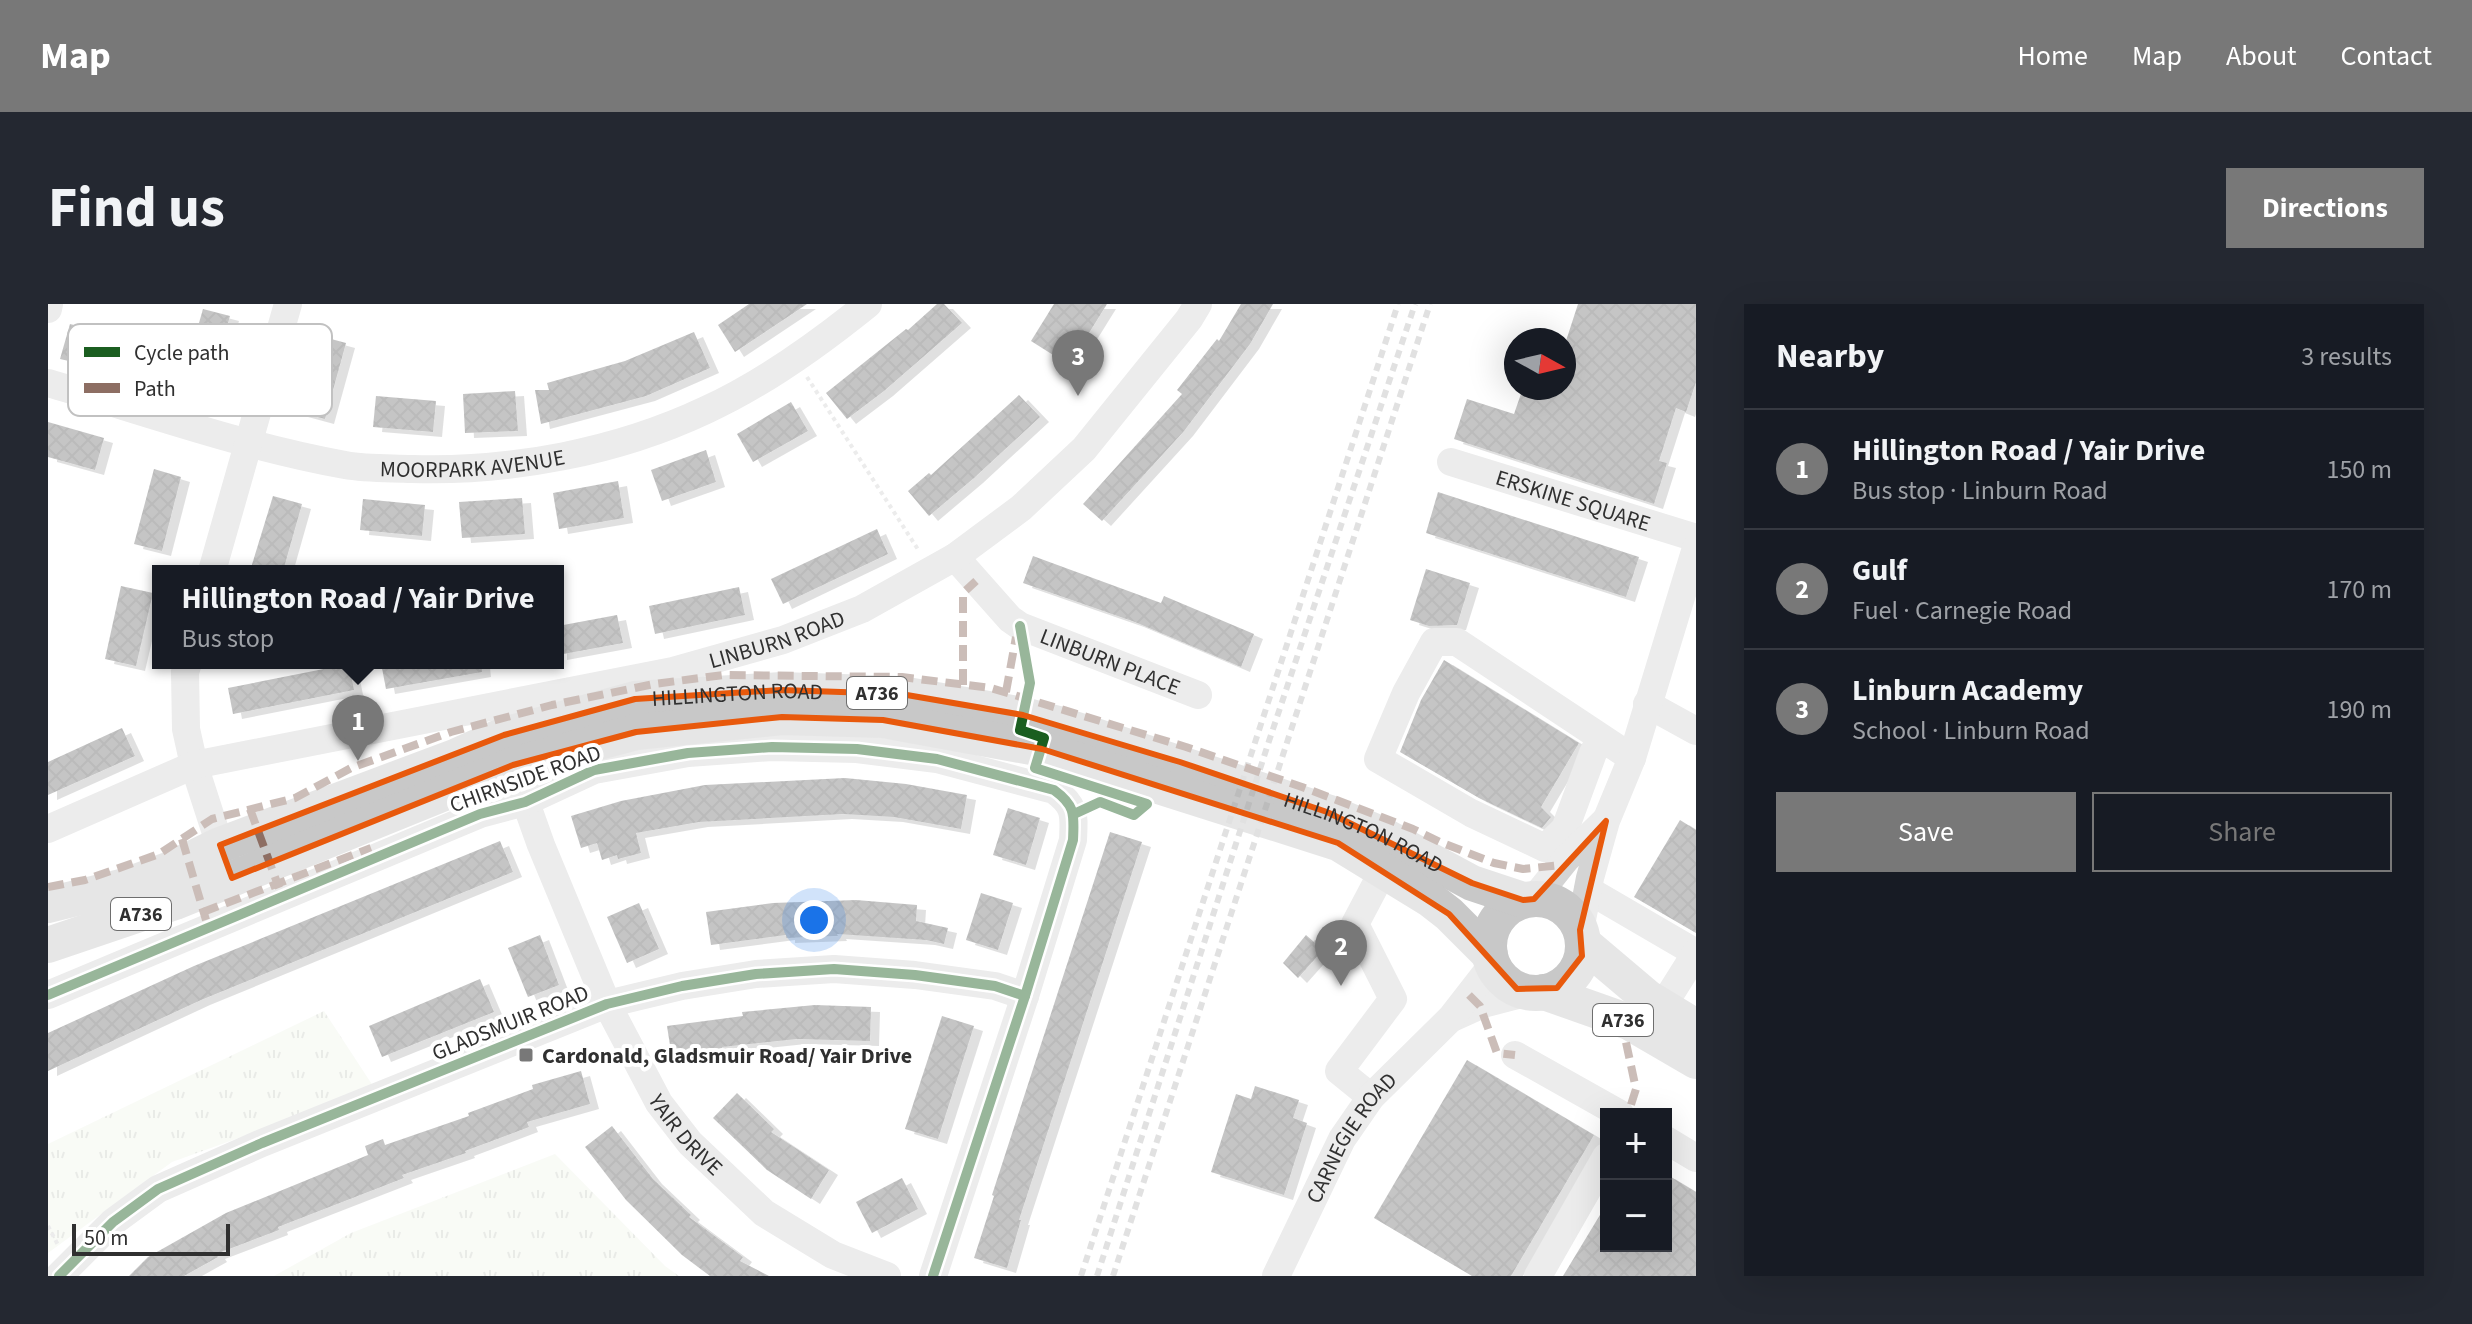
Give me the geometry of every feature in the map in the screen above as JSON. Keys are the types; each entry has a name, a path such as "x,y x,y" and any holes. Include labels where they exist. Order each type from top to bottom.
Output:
{"main road":[{"name":"HILLINGTON ROAD","path":"48,945 175,902 509,750 635,699 781,690 901,694 1023,715 1180,762 1341,817 1381,834 1472,883 1528,900"},
{"name":"HILLINGTON ROAD","path":"48,905 125,886 173,868 220,845 457,756 636,732 782,717 883,720 1042,749 1338,843 1384,869 1449,914 1491,959"},
{"path":"1543,899 1563,908 1574,918 1581,936 1577,969 1557,988 1536,992 1506,982 1491,959 1489,939 1493,925 1501,914 1528,900 1543,899"},
{"name":"A736","path":"1581,936 1626,982 1696,1027"},
{"name":"A736","path":"1536,992 1629,1022 1696,1061"}],"street":[{"path":"282,324 288,304"},
{"name":"MOORPARK AVENUE","path":"160,416 348,466 442,470 555,458 628,440 705,411 754,385 868,304"},
{"name":"LINBURN ROAD","path":"48,829 194,765 673,671 783,640 849,614 943,564 1021,508 1084,449 1198,304"},
{"name":"MOORPARK AVENUE","path":"48,383 68,389"},
{"path":"214,565 256,416"},
{"name":"ERSKINE SQUARE","path":"1451,462 1696,538"},
{"path":"1581,936 1588,890 1606,821 1632,758 1696,548"},
{"name":"LINBURN PLACE","path":"943,564 1020,626 1198,695"},
{"path":"1601,738 1565,829 1545,848 1471,813 1378,759 1406,693 1434,642 1457,642 1632,758"},
{"path":"186,669 186,729 194,765 232,878"},
{"path":"1647,704 1696,731"},
{"name":"CHIRNSIDE ROAD","path":"48,995 480,814 525,802 594,770 688,753 772,747 857,749 937,759 1054,790 1067,799 1074,814 1073,840 933,1276"},
{"name":"YAIR DRIVE","path":"509,750 525,802 607,1004 659,1103 690,1143 764,1213 833,1255 887,1276"},
{"path":"1528,900 1606,821"},
{"path":"1371,1097 1339,1071 1393,999 1355,924 1384,869"},
{"path":"1588,890 1696,953 1662,1007"},
{"name":"CARNEGIE ROAD","path":"1276,1276 1342,1139 1371,1097 1451,1018 1491,959"},
{"name":"GLADSMUIR ROAD","path":"59,1276 113,1222 158,1189 262,1143 607,1004 682,986 756,974 834,969 995,986 1025,996"},
{"name":"CARNEGIE ROAD","path":"1451,1018 1483,1004 1536,992"},
{"path":"1515,1055 1609,1108"},
{"path":"1672,1144 1696,1158"},
{"path":"1538,1276 1600,1168"}],"path":[{"path":"794,357 943,564"}],"highlighted area":[{"path":"781,690 901,694 1023,715 1180,762 1327,812 1472,883 1523,900 1534,899 1606,821 1580,930 1582,956 1557,988 1517,989 1449,914 1338,843 1042,749 883,720 782,717 636,732 513,765 232,878 220,845 504,735 635,699"}],"green space":[{"path":"324,1011 375,1089 172,1162 48,1253 48,1144"},
{"path":"555,1154 665,1266 679,1276 274,1276 351,1233"}],"building":[{"path":"749,304 807,304 735,352 718,325"},
{"path":"937,304 944,304 962,323 847,419 826,393"},
{"path":"1054,304 1107,304 1069,365 1031,341"},
{"path":"1241,304 1273,304 1250,344 1184,431 1102,521 1083,504 1182,394 1177,390 1217,339 1219,341"},
{"path":"1578,304 1696,304 1696,382 1686,412 1676,408 1659,461 1667,463 1654,504 1454,439 1467,399 1514,414 1519,400 1576,400 1576,328 1570,328"},
{"path":"203,309 230,316 228,324 199,324"},
{"path":"68,331 68,361 60,359"},
{"path":"694,332 710,368 646,396 541,424 535,390 549,390 547,383 625,361"},
{"path":"332,339 346,343 332,394"},
{"path":"515,391 518,431 465,433 463,394"},
{"path":"1019,395 1040,417 929,516 908,491 929,473 931,475"},
{"path":"376,396 436,401 433,432 373,427"},
{"path":"791,402 808,431 753,462 737,434"},
{"path":"48,422 104,438 95,470 48,457"},
{"path":"706,450 716,482 662,501 651,470"},
{"path":"154,469 181,477 162,551 134,544"},
{"path":"618,481 624,518 559,529 553,493"},
{"path":"1438,492 1639,557 1626,597 1426,533"},
{"path":"273,496 302,504 285,565 252,565"},
{"path":"522,498 525,534 462,538 459,502"},
{"path":"363,499 425,505 422,536 360,530"},
{"path":"877,529 888,554 783,604 771,579"},
{"path":"1033,556 1161,603 1164,596 1254,634 1241,667 1135,622 1023,583"},
{"path":"1426,569 1470,583 1457,625 1429,626 1410,620"},
{"path":"121,586 152,593 136,666 105,659"},
{"path":"739,587 745,615 655,634 649,606"},
{"path":"617,615 623,643 564,654 564,625"},
{"path":"1444,660 1579,743 1541,807 1551,817 1542,828 1479,798 1400,752 1421,700"},
{"path":"324,669 350,669 354,690 233,714 228,688"},
{"path":"382,669 482,669 482,672 386,689"},
{"path":"122,728 135,756 48,795 48,762"},
{"path":"845,778 906,784 967,795 961,829 894,817 843,814 699,822 636,833 641,853 602,860 597,843 581,848 571,816 621,801 705,785"},
{"path":"1008,808 1040,818 1026,865 993,855"},
{"path":"1680,820 1696,830 1696,933 1634,897"},
{"path":"1110,832 1142,842 1019,1220 1007,1268 974,1258"},
{"path":"500,841 513,872 201,1000 48,1071 48,1033 194,966"},
{"path":"981,893 1013,903 998,950 966,940"},
{"path":"856,900 917,905 916,921 948,928 944,944 837,934 786,938 786,935 711,945 706,912 773,903"},
{"path":"639,903 659,949 627,963 607,917"},
{"path":"540,935 559,985 528,997 508,948"},
{"path":"1306,935 1323,950 1298,978 1283,963"},
{"path":"480,979 494,1012 382,1057 369,1026"},
{"path":"815,1005 871,1007 870,1041 797,1039 722,1047 723,1050 672,1058 667,1026 743,1016 742,1012"},
{"path":"942,1016 974,1026 938,1139 905,1129"},
{"path":"1467,1060 1594,1135 1511,1276 1472,1276 1374,1218"},
{"path":"581,1071 590,1104 527,1122 529,1127 402,1175 404,1178 278,1227 279,1230 216,1254 218,1257 184,1276 129,1276 148,1257 226,1213 368,1155 365,1146 383,1139 385,1145 469,1116 468,1113 533,1089 532,1085"},
{"path":"1255,1086 1299,1100 1293,1118 1307,1123 1284,1195 1211,1172 1236,1094 1251,1099"},
{"path":"737,1093 774,1129 771,1132 829,1170 811,1199 767,1170 713,1118"},
{"path":"612,1126 653,1179 691,1215 689,1217 743,1257 740,1261 769,1276 710,1276 682,1255 626,1200 585,1147"},
{"path":"902,1178 918,1209 872,1233 856,1202"},
{"path":"1672,1178 1696,1192 1696,1276 1563,1276 1600,1215 1600,1252 1672,1252"}],"railway":[{"path":"1081,1276 1398,304"},
{"path":"1097,1276 1269,741 1415,304"},
{"path":"1113,1276 1430,304"}],"marked path":[{"path":"963,685 963,593 976,581"},
{"path":"1006,692 1016,637"},
{"path":"48,887 85,880 159,854 212,819 295,798 351,768 451,732 552,705 654,684 723,675 902,677 991,688 1186,747 1302,787 1494,863 1523,869 1561,865"},
{"path":"250,809 279,888"},
{"path":"182,839 206,920"},
{"path":"203,912 371,848"},
{"path":"1469,995 1480,1006 1497,1053 1515,1055"},
{"path":"1621,1019 1636,1089 1630,1108"}],"cycle path":[{"path":"1020,626 1030,683 1020,730 1044,738 1035,768 1147,804 1134,815 1100,802 1074,814"},
{"path":"48,995 480,814 525,802 594,770 688,753 772,747 857,749 937,759 1054,790 1070,806 1074,824 1073,840 933,1276"},
{"path":"59,1276 113,1222 158,1189 262,1143 607,1004 682,986 756,974 834,969 915,975 995,986 1025,996"}],"place":[{"name":"Linburn Academy","path":"1078,396"},
{"name":"Hillington Road / Yair Drive","path":"358,761"},
{"name":"Gulf","path":"1341,986"},
{"name":"Cardonald, Gladsmuir Road/ Yair Drive","path":"526,1055"}]}
